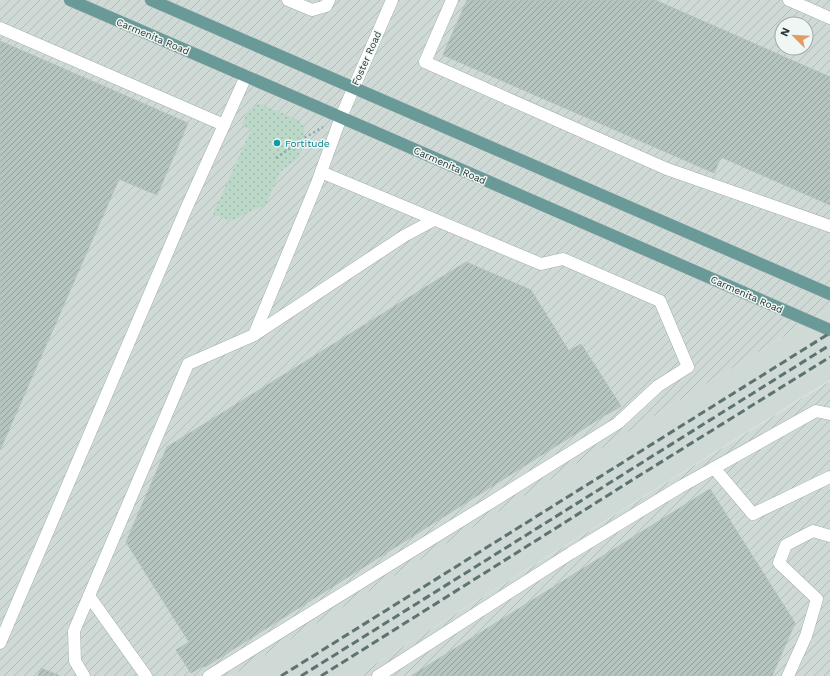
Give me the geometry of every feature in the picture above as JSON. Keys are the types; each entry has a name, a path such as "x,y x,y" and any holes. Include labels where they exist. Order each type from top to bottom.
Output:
{"main road":[{"name":"Carmenita Road","path":"70,0 830,330"},
{"path":"151,0 830,294"}],"street":[{"path":"288,0 312,10 326,6 329,0"},
{"name":"Foster Road","path":"254,335 321,172 341,117 392,0"},
{"path":"452,0 425,62 667,169 830,226"},
{"path":"789,0 830,18"},
{"path":"0,28 224,125"},
{"path":"0,643 180,223 246,76"},
{"path":"209,676 618,423 658,386 688,367 660,301 563,259 541,264 321,172"},
{"path":"84,676 75,661 74,631 188,364 254,335 404,236 434,220"},
{"path":"378,676 577,550 680,487 816,411 830,414"},
{"path":"714,468 753,514 830,477"},
{"path":"788,676 806,636 817,599 779,563 786,546 813,531 830,536"},
{"path":"89,596 146,676"}],"path":[{"path":"276,158 306,137 341,117"}],"shaded area":[{"path":"0,0 830,0 830,308 231,676 0,676"},
{"path":"830,308 830,380 356,676 231,676"},
{"path":"830,381 830,676 356,676"}],"green space":[{"path":"258,103 298,120 305,131 303,136 306,140 298,158 280,172 266,204 231,221 213,214 251,130 242,125 248,110"}],"building":[{"path":"467,0 655,0 774,52 774,56 782,56 830,77 830,205 721,157 714,173 443,55"},
{"path":"0,41 188,123 157,195 119,179 0,450"},
{"path":"466,262 531,290 569,351 581,344 621,406 205,667 203,666 191,673 176,650 189,642 126,542 167,447"},
{"path":"710,489 795,623 772,676 411,676"},
{"path":"41,668 60,676 38,676"}],"railway":[{"path":"281,676 830,333"},
{"path":"301,676 830,345"},
{"path":"321,676 830,357"}],"place":[{"name":"Fortitude","path":"277,143"}]}
